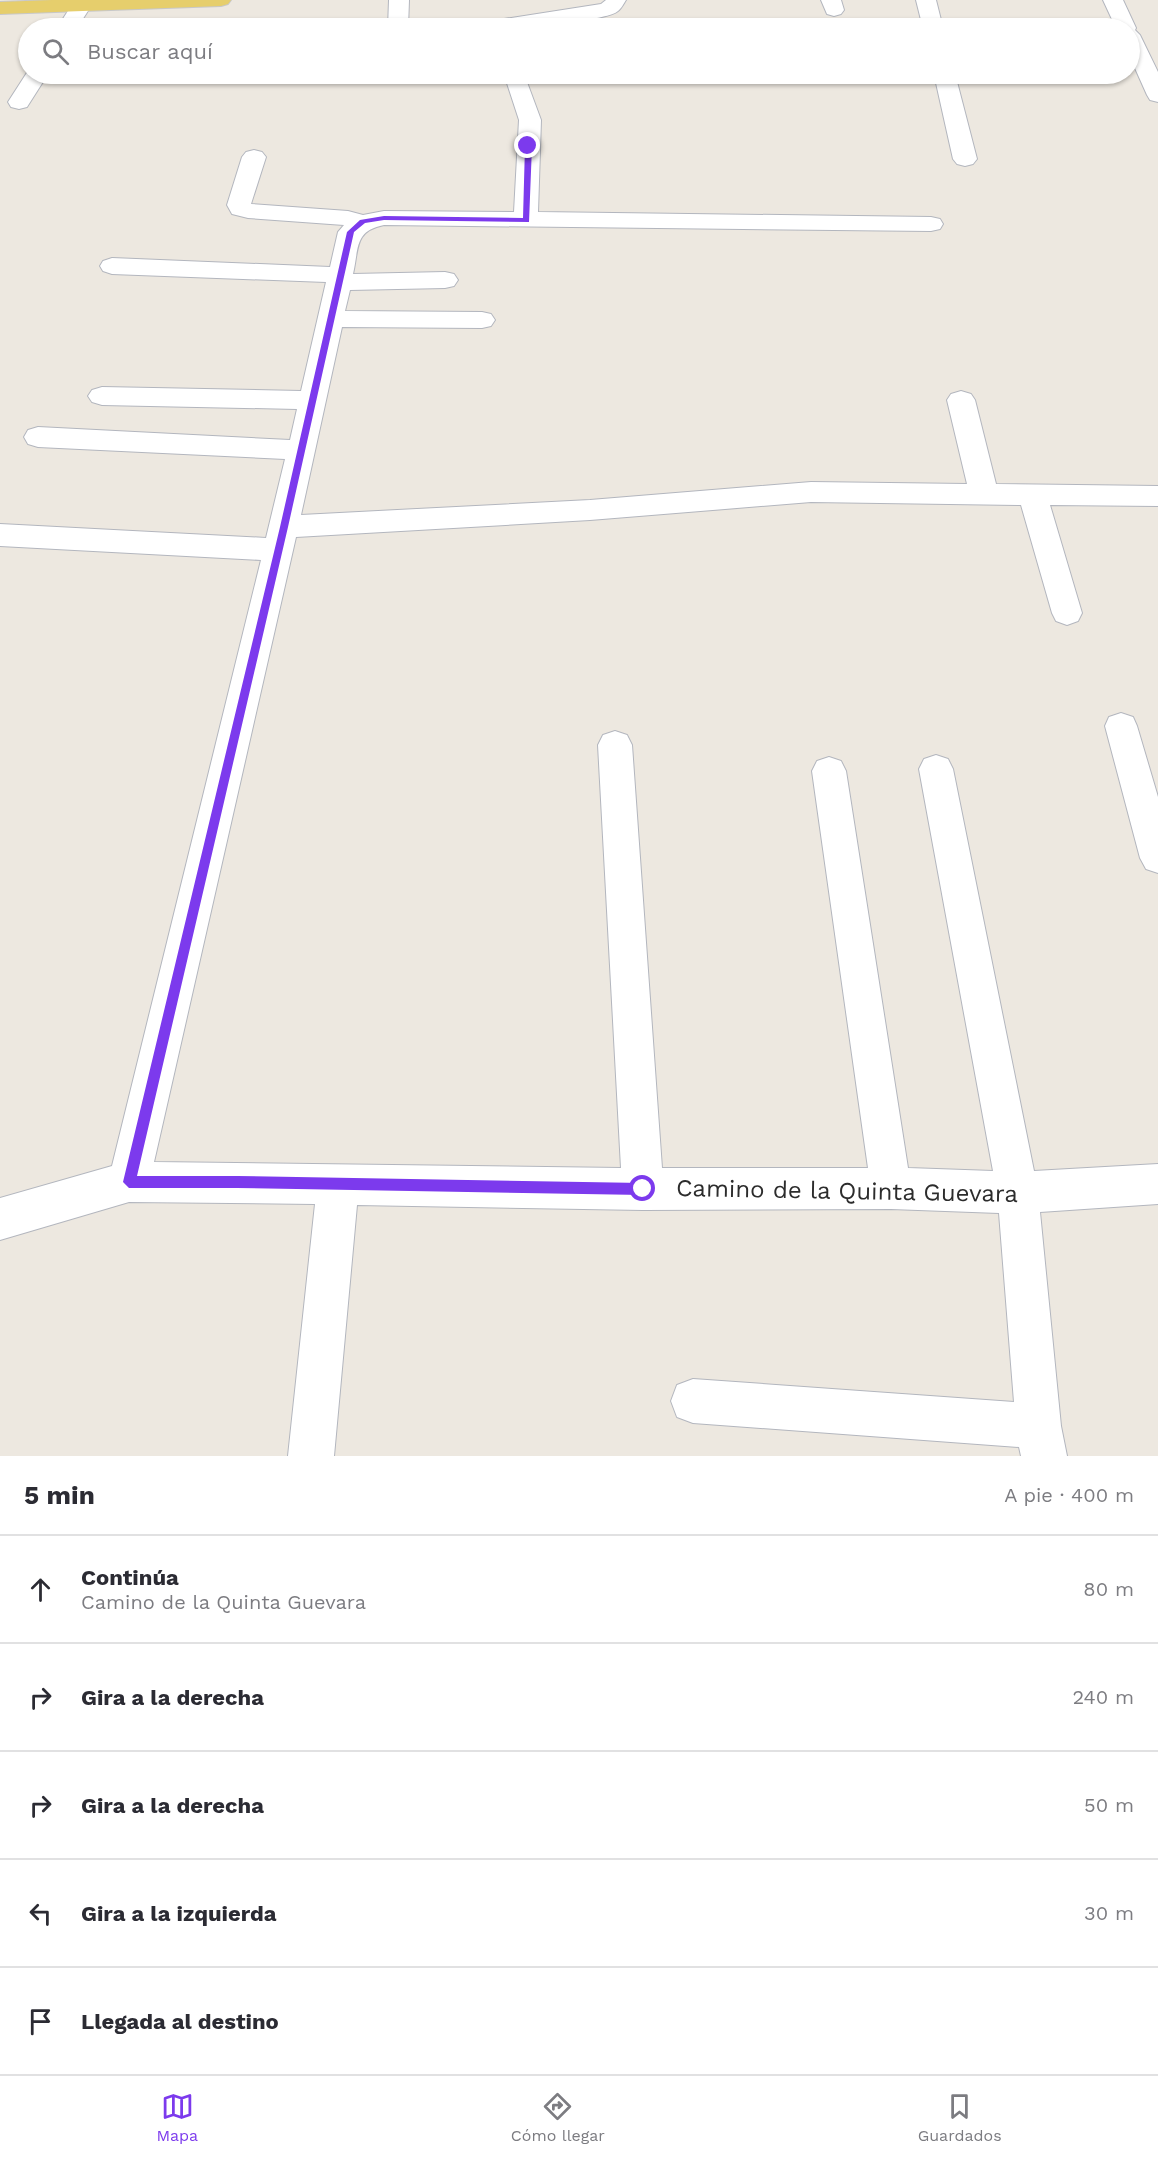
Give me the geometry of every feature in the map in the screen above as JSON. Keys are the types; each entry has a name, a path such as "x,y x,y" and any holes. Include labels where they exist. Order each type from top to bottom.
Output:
{"main road":[{"path":"0,8 84,2 221,0"}],"street":[{"path":"398,18 399,0"},
{"path":"508,18 540,10 603,10 610,8 616,0"},
{"path":"926,0 930,18"},
{"path":"1113,0 1121,18"},
{"path":"74,18 84,2"},
{"path":"1140,56 1158,95"},
{"path":"18,102 30,84"},
{"path":"517,84 530,120 526,220"},
{"path":"946,84 965,159"},
{"path":"254,157 239,205 240,209 348,218 363,222 384,218 931,224"},
{"path":"129,1182 281,538 350,232 363,222"},
{"path":"112,266 341,278 445,280"},
{"path":"331,319 482,320"},
{"path":"102,396 313,400"},
{"path":"960,400 984,495"},
{"path":"38,437 301,450"},
{"path":"0,535 281,538 811,492 1158,496"},
{"path":"1033,496 1067,613"},
{"path":"1121,726 1158,858"},
{"path":"615,745 643,1189"},
{"path":"693,1401 1041,1441 1018,1193 936,769"},
{"path":"829,771 891,1188"},
{"name":"Camino de la Quinta Guevara","path":"0,1219 129,1182 643,1189 891,1188 1018,1193 1158,1184"},
{"path":"311,1456 338,1184"}],"route":[{"path":"528,146 526,220 384,218 363,222 350,232 284,527 129,1182 643,1189"}]}
